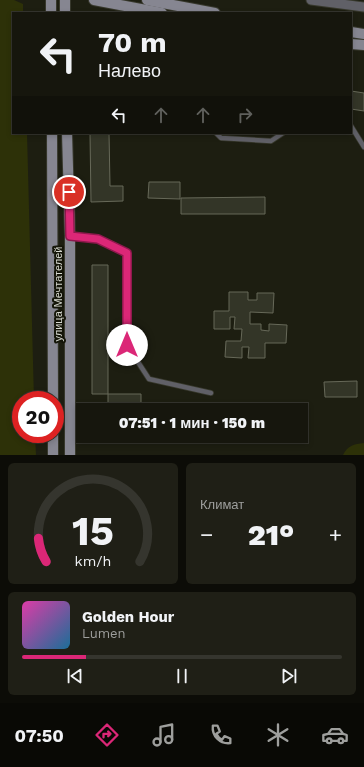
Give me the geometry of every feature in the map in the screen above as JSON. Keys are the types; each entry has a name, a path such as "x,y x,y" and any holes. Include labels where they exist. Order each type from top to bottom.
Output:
{"street":[{"path":"51,0 51,12"},
{"path":"65,0 65,12"},
{"path":"94,0 157,12"},
{"path":"147,0 210,12"},
{"path":"310,0 364,7"},
{"path":"352,32 364,34"},
{"path":"352,44 364,46"},
{"name":"улица Мечтателей","path":"52,134 53,391"},
{"name":"улица Мечтателей","path":"68,134 70,236 70,455"},
{"path":"53,443 53,455"}],"lane":[{"path":"352,128 364,146"},
{"path":"217,134 221,138 271,141 282,134"},
{"path":"70,236 98,239 127,253 127,345 149,379 211,393"}],"green space":[{"path":"0,0 14,0 23,4 23,12 12,12 12,134 27,134 34,391 12,391 12,443 35,443 36,455 0,455"},
{"path":"364,443 364,455 343,455 351,446"}],"building":[{"path":"352,91 364,93 364,111 352,109"},
{"path":"90,134 109,134 110,186 123,186 123,201 91,202"},
{"path":"149,182 180,182 180,199 148,198"},
{"path":"265,197 265,214 181,214 181,198"},
{"path":"92,265 108,265 108,394 92,394"},
{"path":"229,292 248,292 248,300 257,300 257,293 274,293 273,313 250,312 250,324 261,324 261,330 269,331 269,324 287,325 286,343 265,343 265,358 248,358 249,347 242,347 242,358 225,357 226,341 241,341 242,329 234,329 235,317 230,317 230,329 214,329 214,311 229,311"},
{"path":"357,381 357,397 325,397 324,382"},
{"path":"108,394 141,394 141,403 108,403"}],"route":[{"path":"69,192 70,236 98,239 127,253 127,345"}]}
